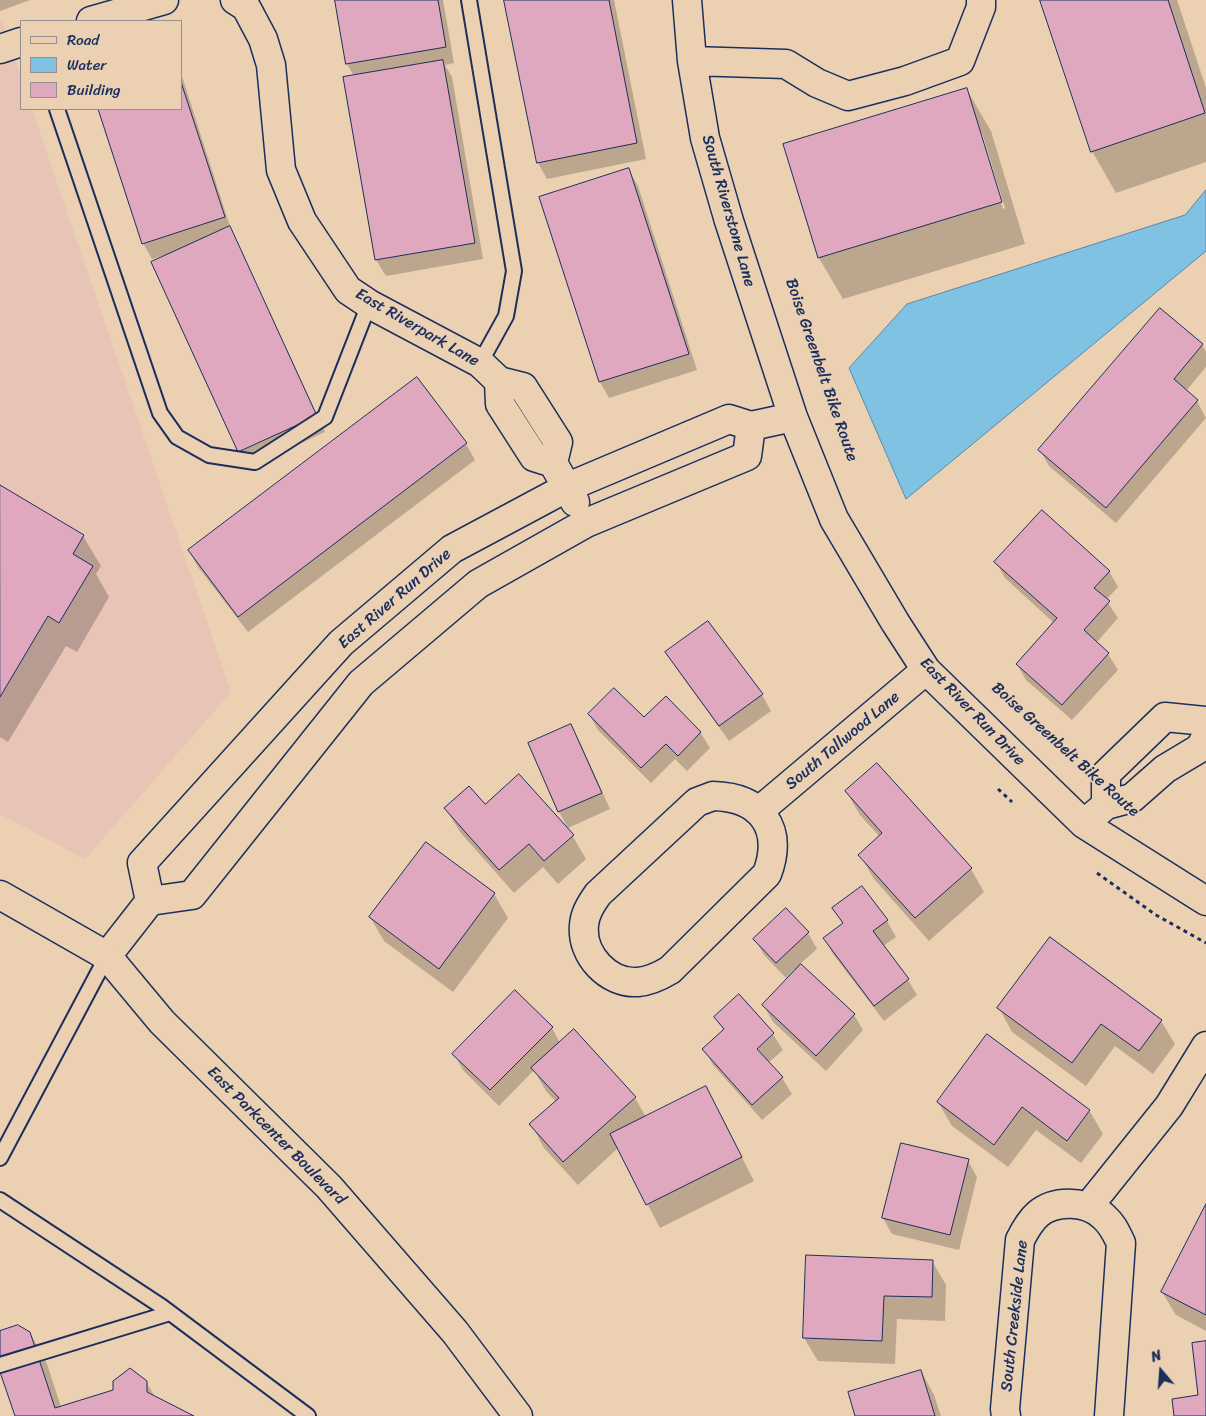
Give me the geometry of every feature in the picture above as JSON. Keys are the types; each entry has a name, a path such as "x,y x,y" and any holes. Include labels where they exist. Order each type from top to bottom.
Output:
{"street":[{"path":"94,20 164,0"},
{"name":"East Riverpark Lane","path":"236,0 246,7 263,38 271,65 281,170 302,221 348,290 369,304 489,372 522,386 558,442 553,463 568,487 586,523"},
{"name":"South Riverstone Lane","path":"687,0 692,61 706,138 729,222 793,417"},
{"path":"692,61 786,64 817,83 848,96 905,81 960,61 981,7 981,0"},
{"path":"0,49 20,42"},
{"name":"East River Run Drive","path":"150,901 142,863 341,643 452,549 568,487 729,419 751,426 793,417 834,520 926,670 1084,824 1206,901"},
{"path":"107,956 150,901 192,895 361,683 478,584 586,523 747,456 751,426"},
{"name":"South Tallwood Lane","path":"759,811 926,670"},
{"path":"1106,805 1106,774 1165,717 1206,721"},
{"path":"1084,824 1106,805 1132,798 1165,769 1200,748 1206,737"},
{"path":"713,796 730,796 746,802 759,811 769,826 773,842 773,858 767,874 670,970 655,978 638,982 620,980 605,972 592,959 585,943 584,925 588,908 598,894 697,802 713,796"},
{"name":"East Parkcenter Boulevard","path":"0,895 107,956 162,1022 329,1187 455,1332 518,1416"},
{"path":"1109,1416 1121,1243 1114,1228 1103,1215 1088,1207 1170,1106 1206,1046"},
{"name":"South Creekside Lane","path":"1006,1416 1005,1409 1020,1240 1028,1225 1040,1213 1055,1206 1072,1204 1088,1207"}],"lane":[{"path":"469,0 514,272 506,316 489,372"},
{"path":"57,110 160,413 178,437 210,455 255,462 325,417 369,304"},
{"path":"0,1158 107,956"},
{"path":"0,1200 170,1313 308,1416"},
{"path":"0,1365 170,1313"}],"shaded area":[{"path":"2,21 20,74 20,110 32,110 231,692 85,859 0,814 0,22"}],"water":[{"path":"1206,190 1206,251 906,499 849,368 907,304 1185,215"}],"building":[{"path":"335,0 438,0 446,47 346,64"},
{"path":"504,0 609,0 637,143 537,163"},
{"path":"1040,0 1168,0 1205,113 1091,152"},
{"path":"443,60 475,243 375,260 343,77"},
{"path":"182,85 225,217 142,244 98,110 182,110"},
{"path":"967,88 1002,202 818,258 783,144"},
{"path":"629,168 689,354 599,382 539,197"},
{"path":"230,226 317,416 238,452 151,262"},
{"path":"1160,308 1203,344 1174,379 1198,400 1106,508 1038,450"},
{"path":"417,377 467,443 238,617 188,550"},
{"path":"0,485 84,535 73,554 93,566 59,623 48,616 0,697"},
{"path":"1042,510 1110,571 1094,588 1110,601 1084,630 1109,653 1062,705 1016,664 1057,618 994,562"},
{"path":"708,621 763,694 719,726 665,652"},
{"path":"614,688 644,717 666,696 701,732 678,756 666,744 641,768 588,714"},
{"path":"571,724 602,793 558,812 528,743"},
{"path":"877,763 972,868 915,918 858,855 882,833 845,791"},
{"path":"519,774 574,835 544,861 529,844 499,870 444,808 469,786 485,804"},
{"path":"426,842 495,893 439,969 369,917"},
{"path":"862,886 888,920 873,931 909,979 874,1006 823,938 843,923 832,908"},
{"path":"786,908 809,932 776,963 753,939"},
{"path":"1050,937 1162,1020 1139,1051 1101,1024 1072,1063 997,1008"},
{"path":"801,964 855,1014 816,1056 762,1005"},
{"path":"515,990 553,1027 490,1090 452,1054"},
{"path":"739,994 774,1033 757,1049 783,1077 752,1105 702,1049 724,1029 714,1017"},
{"path":"574,1029 636,1097 563,1162 529,1124 559,1098 531,1068"},
{"path":"987,1034 1090,1110 1067,1141 1022,1107 994,1145 937,1102"},
{"path":"706,1086 742,1157 646,1205 610,1134"},
{"path":"901,1143 969,1159 950,1235 882,1218"},
{"path":"1206,1204 1206,1315 1161,1292"},
{"path":"806,1255 933,1260 932,1297 884,1296 882,1341 803,1338"},
{"path":"18,1325 30,1332 55,1408 113,1390 113,1381 130,1368 147,1381 147,1392 194,1416 15,1416 0,1372 0,1331"},
{"path":"1206,1341 1206,1416 1174,1416 1172,1399 1198,1395 1192,1343"},
{"path":"921,1370 935,1416 855,1416 848,1392"}]}
